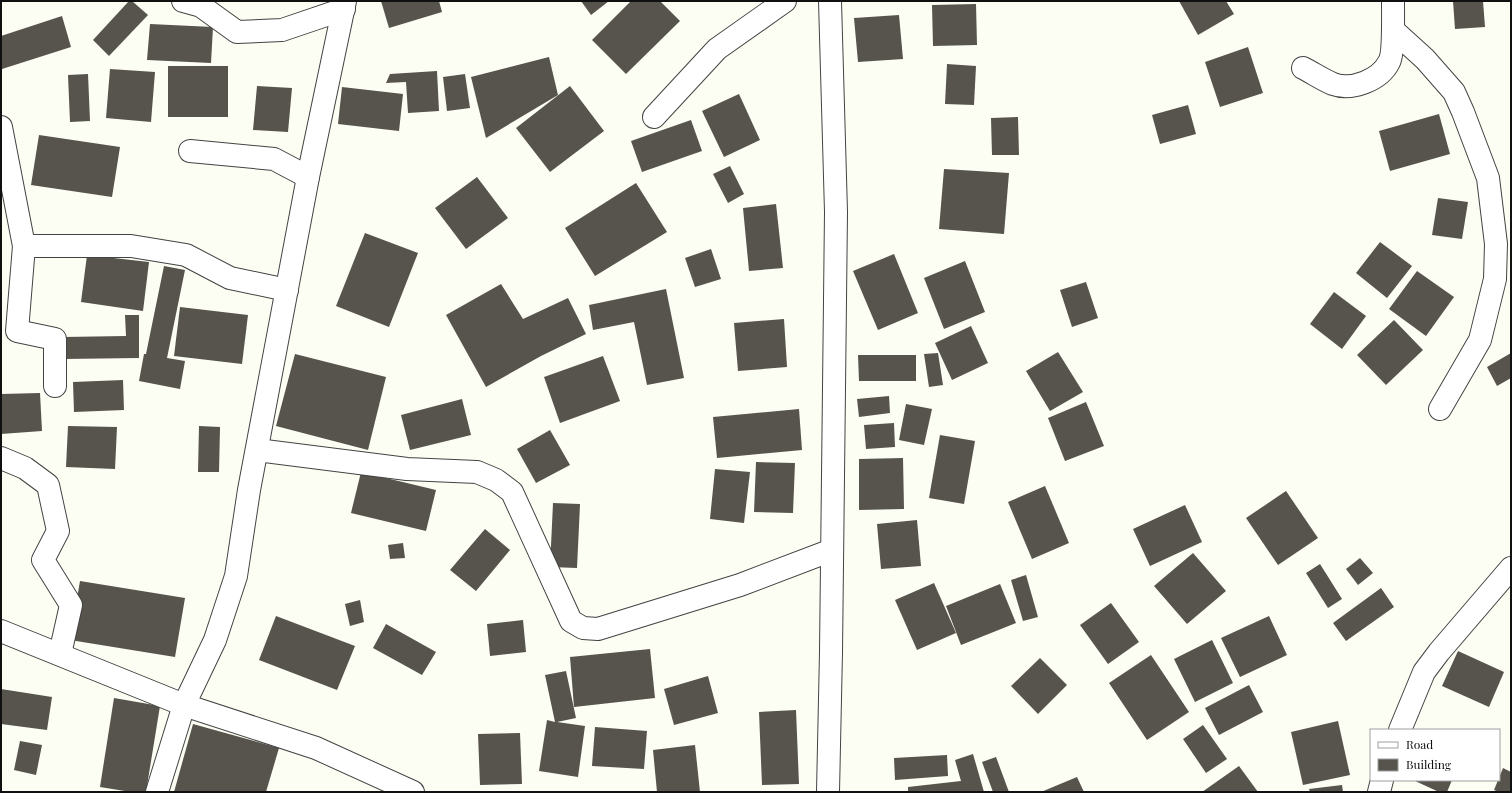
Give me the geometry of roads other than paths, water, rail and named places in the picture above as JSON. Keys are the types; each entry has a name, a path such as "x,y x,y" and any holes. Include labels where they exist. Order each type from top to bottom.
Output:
{"street":[{"path":"183,1 201,6 237,32 282,30 344,5"},
{"path":"654,117 717,49 785,1"},
{"path":"828,792 836,212 830,1"},
{"path":"1303,68 1334,84 1356,86 1377,76 1390,62 1394,1"},
{"path":"157,792 184,705 215,640 236,576 257,450 308,177 344,5"},
{"path":"1393,30 1425,59 1454,92 1488,178 1496,244 1495,279 1480,340 1440,409"},
{"path":"1,128 24,246 17,331 55,339 55,386"},
{"path":"190,151 274,159 308,177"},
{"path":"24,246 131,246 186,255 230,278 287,290"},
{"path":"257,450 407,469 478,472 496,480 512,492 571,620 583,628 598,629 732,587 832,550"},
{"path":"1,458 24,468 48,485 58,531 42,560 71,605 60,654"},
{"path":"1400,729 1424,672 1439,652 1511,568"},
{"path":"1,631 184,705 316,748 413,792"},
{"path":"1378,792 1382,781"}]}
